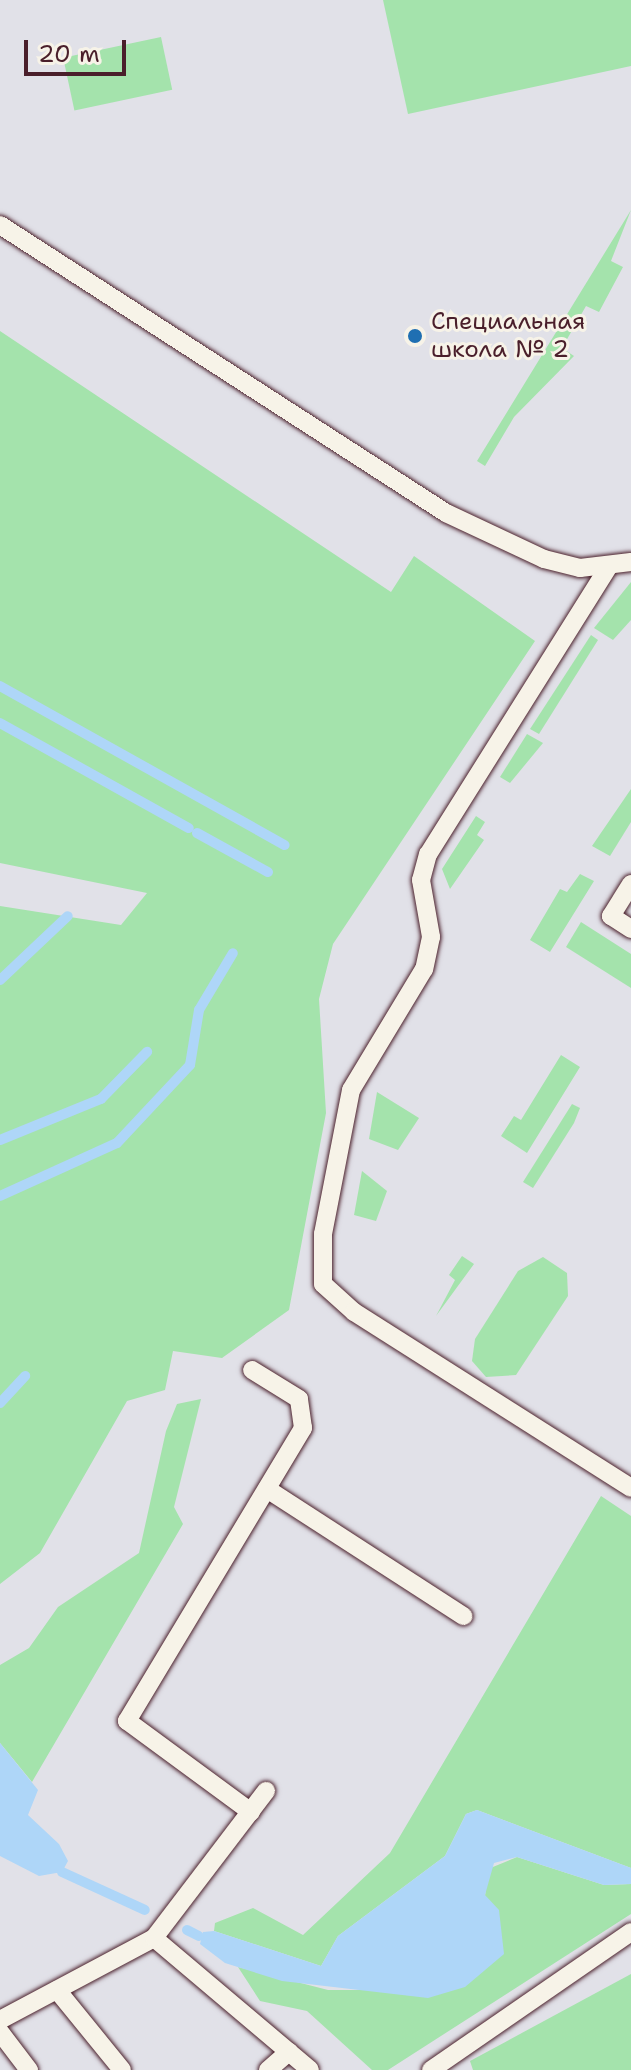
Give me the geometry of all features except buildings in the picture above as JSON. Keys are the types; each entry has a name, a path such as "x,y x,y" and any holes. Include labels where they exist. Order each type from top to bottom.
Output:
{"lane":[{"path":"0,225 446,513 544,559 609,566 631,562"},
{"path":"609,566 428,854 421,880 429,948 424,969 351,1090 323,1234 323,1284 354,1312 631,1488"},
{"path":"631,884 611,916 631,929"},
{"path":"251,1812 127,1721 303,1428 303,1407 252,1370"},
{"path":"267,1489 463,1616"},
{"path":"0,2020 154,1938 266,1791"},
{"path":"431,2070 631,1932"},
{"path":"154,1938 310,2070"},
{"path":"57,1990 122,2070"},
{"path":"0,2032 29,2070"},
{"path":"268,2070 289,2052"}],"green space":[{"path":"383,0 631,0 631,66 408,114"},
{"path":"161,37 172,90 74,111 63,58"},
{"path":"631,210 611,261 623,267 599,312 586,306 562,348 574,356 514,417 485,466 477,461"},
{"path":"0,331 391,592 414,556 535,641 333,944 319,999 326,1113 289,1310 222,1358 173,1351 165,1390 127,1401 40,1553 0,1584 0,906 121,925 147,893 0,863"},
{"path":"631,582 631,620 613,640 594,628"},
{"path":"591,635 598,640 539,734 530,729"},
{"path":"527,734 543,743 510,783 500,777"},
{"path":"631,789 631,822 610,856 592,846"},
{"path":"476,816 485,822 477,835 484,840 450,889 442,869"},
{"path":"580,874 594,881 550,952 530,940 560,889 567,892"},
{"path":"581,922 631,954 631,988 566,947"},
{"path":"561,1055 580,1067 527,1153 501,1136 514,1116 521,1120"},
{"path":"377,1092 419,1118 398,1150 369,1139"},
{"path":"572,1104 580,1108 574,1123 533,1188 523,1182"},
{"path":"362,1171 387,1191 376,1221 354,1215"},
{"path":"462,1256 474,1264 436,1316 455,1280 449,1275"},
{"path":"543,1257 567,1273 568,1296 516,1375 486,1377 472,1361 475,1339 518,1271"},
{"path":"201,1399 174,1507 183,1524 32,1782 0,1743 0,1665 29,1648 58,1607 139,1553 166,1431 177,1404"},
{"path":"601,1496 631,1516 631,1868 477,1810 466,1814 445,1856 338,1936 321,1966 214,1931 215,1923 253,1908 303,1935 390,1853"},
{"path":"517,1857 604,1885 631,1884 631,1914 388,2070 372,2070 307,2011 260,2001 238,1967 328,1990 377,1990 485,1896 488,1869"},
{"path":"631,1974 631,2070 473,2070 470,2061"}],"water":[{"path":"0,1743 38,1790 28,1815 59,1844 68,1861 62,1872 39,1876 0,1856"},
{"path":"477,1810 631,1868 631,1884 604,1885 517,1857 494,1863 485,1895 499,1910 504,1954 465,1987 428,1998 282,1981 225,1963 200,1944 203,1932 214,1931 321,1966 338,1936 445,1856 466,1814"}],"waterway":[{"path":"0,686 285,845"},
{"path":"0,723 189,828"},
{"path":"197,833 268,872"},
{"path":"0,980 68,916"},
{"path":"0,1196 117,1143 190,1065 199,1010 233,953"},
{"path":"0,1140 101,1099 147,1052"},
{"path":"0,1403 25,1376"},
{"path":"62,1872 145,1910"},
{"path":"187,1930 199,1936"}],"place":[{"name":"Специальная школа № 2","path":"415,336"}]}
